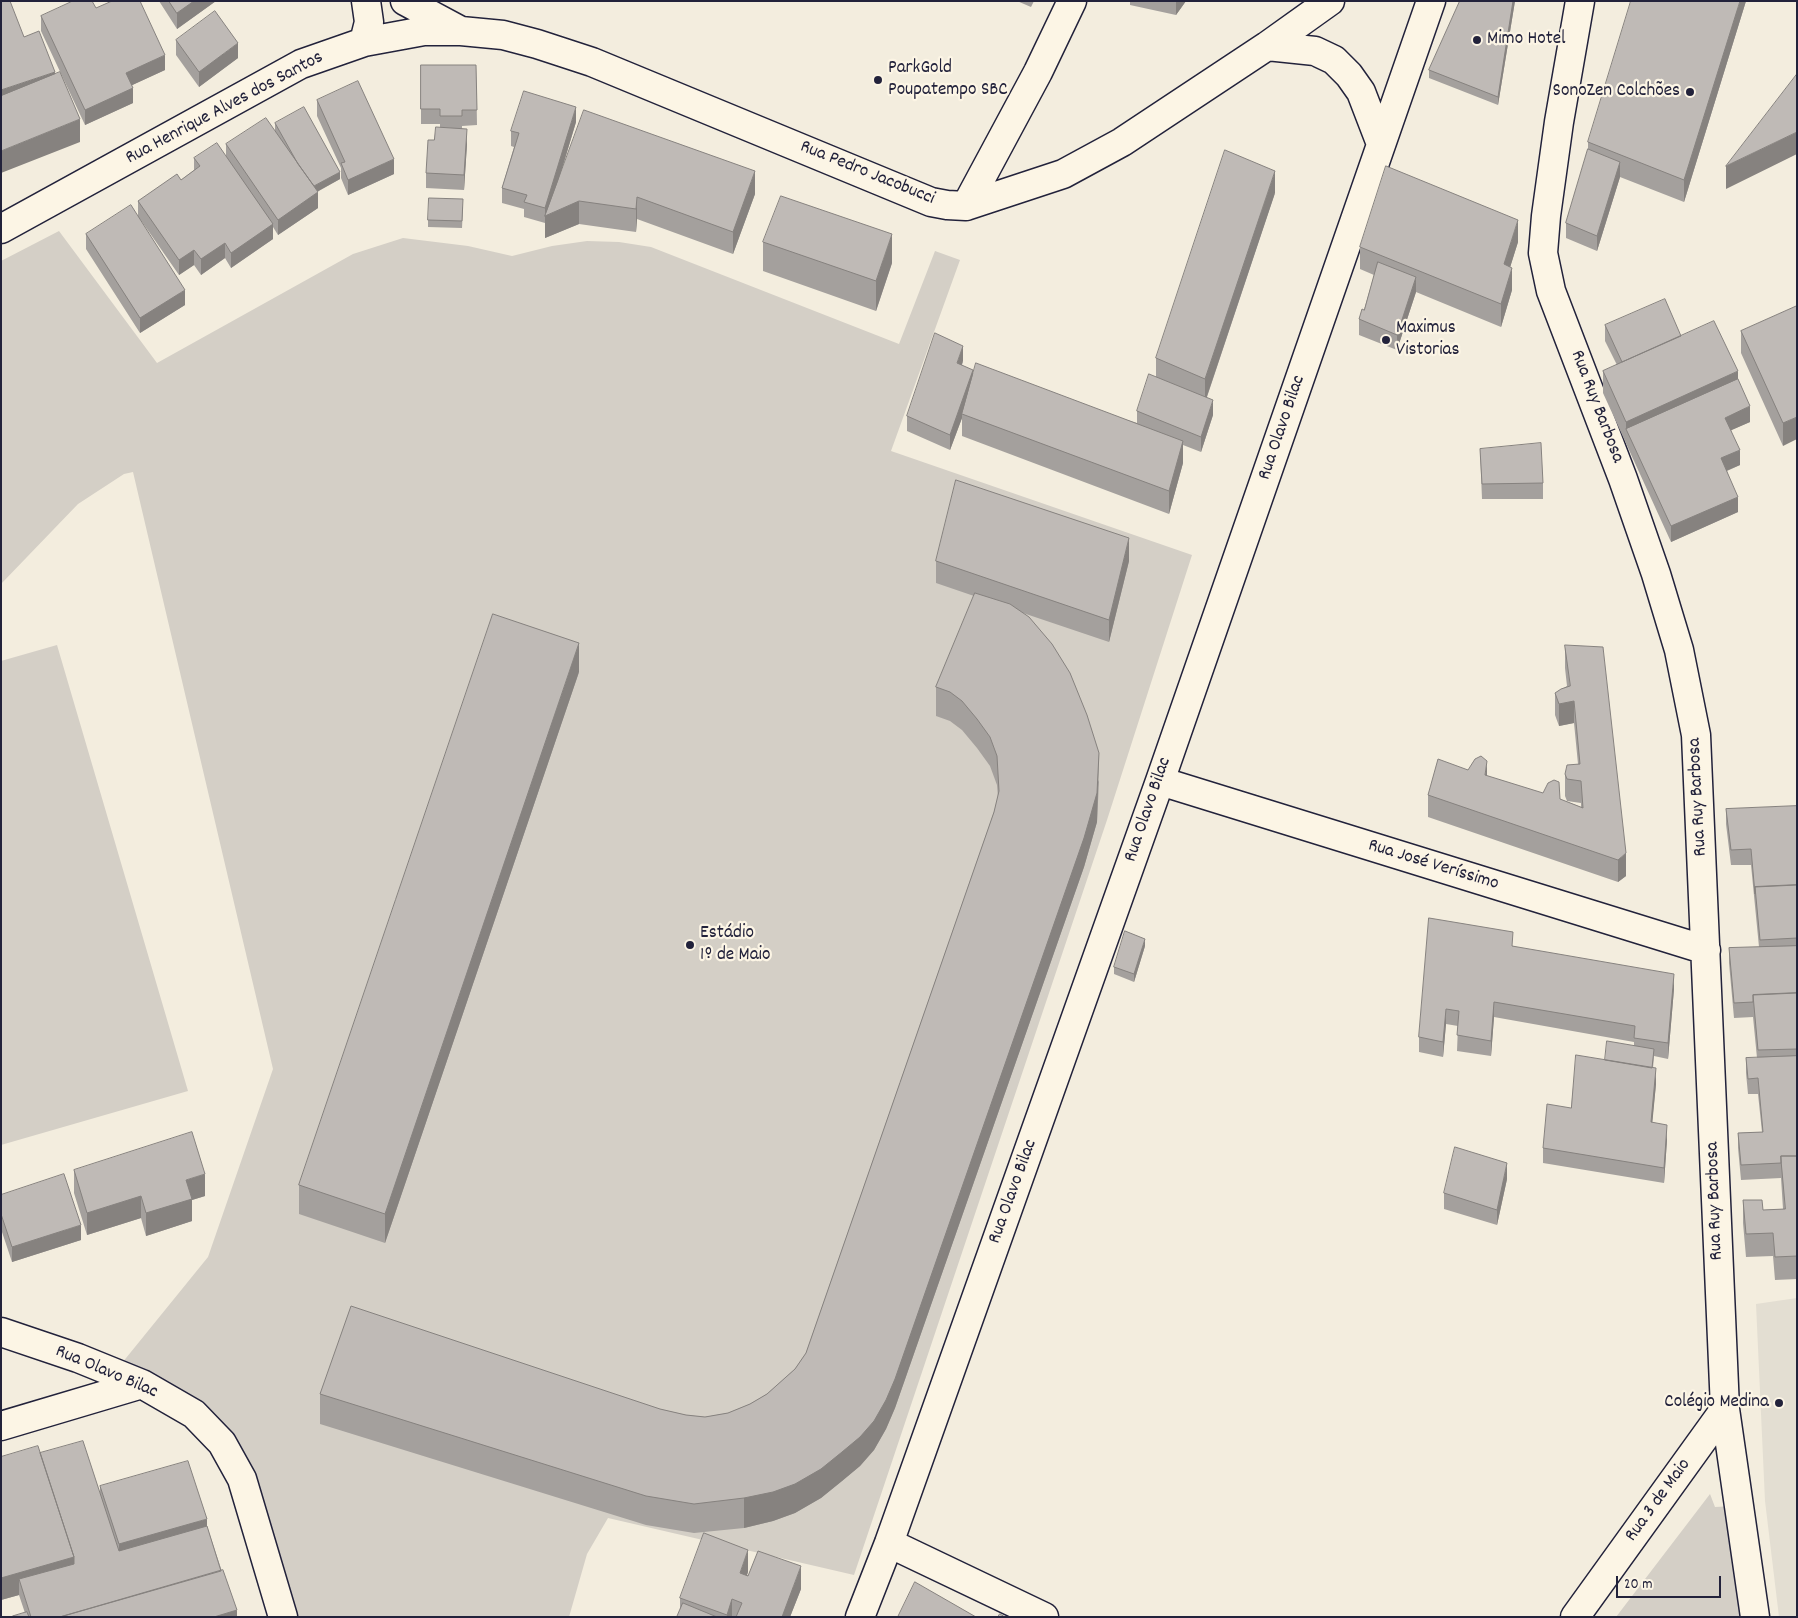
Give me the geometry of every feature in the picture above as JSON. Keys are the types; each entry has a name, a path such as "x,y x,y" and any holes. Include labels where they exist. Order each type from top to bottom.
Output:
{"street":[{"path":"364,42 369,22 366,1"},
{"name":"Rua Pedro Jacobucci","path":"405,1 461,31 503,35 592,62 930,202 966,206 1062,174 1122,142 1267,46 1330,1"},
{"path":"966,206 1038,72 1072,1"},
{"name":"Rua Olavo Bilac","path":"860,1617 889,1543 1160,781 1430,1"},
{"name":"Rua Ruy Barbosa","path":"1580,1 1559,122 1546,216 1543,253 1551,291 1623,478 1656,574 1679,650 1696,735 1725,1409 1755,1617"},
{"name":"Rua Henrique Alves dos Santos","path":"1,229 301,64 364,42 424,31 461,31"},
{"path":"1267,46 1315,51 1334,60 1349,75 1361,92 1381,144"},
{"name":"Rua José Veríssimo","path":"1160,781 1706,950"},
{"name":"Rua Olavo Bilac","path":"1,1332 78,1358 142,1384 194,1414 222,1443 242,1479 283,1617"},
{"path":"1,1426 142,1384"},
{"name":"Rua 3 de Maio","path":"1575,1617 1725,1409"},
{"path":"889,1543 1044,1617"}],"shaded area":[{"name":"Estádio 1º de Maio","path":"59,231 157,363 353,254 403,238 468,246 512,256 552,246 587,241 619,242 651,247 899,344 935,251 960,260 891,451 1192,555 1107,820 854,1575 608,1518 587,1554 569,1617 293,1617 238,1447 122,1363 208,1257 273,1069 133,472 124,474 78,504 1,584 1,261"},
{"path":"57,645 188,1091 1,1145 1,661"},
{"name":"Colégio Medina","path":"1797,1298 1797,1617 1779,1617 1765,1501 1756,1304"},
{"path":"1710,1494 1715,1507 1734,1506 1749,1617 1616,1617"}],"building":[{"path":"1,1 10,1 24,37 39,31 55,72 1,90"},
{"path":"73,1 92,1 96,8 112,1 140,1 165,55 126,73 133,88 85,110 41,16"},
{"path":"169,1 194,1 177,13"},
{"name":"Mimo Hotel","path":"1460,1 1513,1 1498,97 1429,70"},
{"path":"1631,1 1740,1 1684,180 1588,142"},
{"path":"215,11 238,43 199,72 176,40"},
{"path":"421,65 476,65 477,110 462,110 462,116 440,116 440,109 421,109"},
{"path":"60,72 80,119 1,151 1,96"},
{"path":"1797,74 1797,132 1726,166"},
{"path":"358,81 394,159 348,180 341,163 345,162 317,100"},
{"path":"524,91 576,107 545,208 524,202 527,195 502,188 519,133 511,131"},
{"path":"304,107 340,172 314,186 298,164 275,123"},
{"path":"584,110 755,171 733,232 637,197 636,209 579,201 545,216"},
{"path":"266,118 318,192 278,220 226,144"},
{"path":"436,127 467,129 464,175 426,173 428,140 434,140"},
{"path":"217,143 273,224 231,253 225,243 201,259 194,250 179,260 138,201 177,174 181,180 200,166 194,158"},
{"path":"1588,149 1620,162 1597,236 1566,223"},
{"path":"1225,150 1275,171 1205,379 1156,358"},
{"path":"1386,166 1518,220 1504,264 1512,268 1501,304 1360,247"},
{"path":"781,196 892,234 876,281 763,242"},
{"path":"429,198 463,199 462,221 428,220"},
{"path":"131,205 185,290 140,318 86,234"},
{"path":"1378,262 1416,277 1397,335 1359,319 1362,309 1364,310"},
{"path":"1665,299 1681,336 1622,362 1605,325"},
{"path":"1797,306 1797,417 1783,423 1741,331"},
{"path":"1714,321 1738,371 1626,422 1603,371"},
{"path":"935,333 963,346 957,363 973,370 950,435 907,416"},
{"path":"976,363 1183,441 1169,491 962,414"},
{"path":"1149,374 1213,400 1201,437 1137,411"},
{"path":"1738,379 1750,406 1725,418 1740,450 1721,458 1738,497 1671,526 1626,429"},
{"path":"1541,443 1543,483 1482,484 1480,449"},
{"path":"956,480 1129,538 1109,620 936,561"},
{"path":"975,593 1010,604 1029,617 1052,644 1070,673 1087,715 1099,753 1097,793 1084,838 895,1379 874,1421 860,1437 821,1469 795,1484 773,1492 744,1498 694,1504 646,1496 320,1394 351,1306 660,1409 686,1415 705,1417 728,1413 750,1404 767,1394 795,1369 806,1353 994,812 999,791 997,756 990,737 962,701 950,692 936,687"},
{"path":"493,614 579,643 385,1214 299,1185"},
{"path":"1565,645 1603,647 1626,853 1618,860 1428,795 1438,759 1468,770 1475,759 1481,756 1487,761 1485,775 1543,793 1548,783 1554,780 1559,782 1560,799 1583,808 1581,781 1567,779 1565,774 1567,765 1580,764 1574,701 1559,704 1555,693 1570,686"},
{"path":"1797,806 1797,885 1755,887 1755,894 1751,849 1731,850 1726,809"},
{"path":"1797,885 1797,938 1760,940 1755,887"},
{"path":"1429,918 1513,932 1512,946 1674,974 1668,1043 1634,1038 1635,1026 1494,1002 1491,1041 1457,1035 1459,1011 1446,1009 1443,1042 1419,1037"},
{"path":"1125,931 1145,939 1134,974 1114,967"},
{"path":"1797,946 1797,993 1753,995 1753,1002 1734,1003 1729,948"},
{"path":"1797,993 1797,1049 1758,1050 1753,995"},
{"path":"1607,1041 1654,1049 1652,1068 1605,1060"},
{"path":"1576,1055 1656,1068 1651,1122 1667,1125 1664,1168 1543,1148 1547,1104 1571,1108"},
{"path":"1797,1056 1797,1156 1781,1156 1781,1163 1741,1165 1738,1133 1763,1132 1758,1078 1748,1079 1746,1058"},
{"path":"192,1132 205,1174 186,1180 192,1199 146,1213 141,1196 87,1213 74,1170"},
{"path":"1455,1147 1507,1163 1497,1210 1444,1193"},
{"path":"1781,1156 1797,1156 1797,1256 1775,1257 1773,1233 1746,1234 1743,1200 1762,1200 1763,1210 1785,1209"},
{"path":"64,1174 81,1225 12,1247 1,1214 1,1195"},
{"path":"83,1441 119,1551 207,1526 221,1571 60,1617 31,1617 19,1579 74,1564 74,1557 40,1453"},
{"path":"38,1446 74,1557 1,1578 1,1457"},
{"path":"188,1461 207,1519 119,1544 100,1486"},
{"path":"704,1533 748,1550 740,1573 748,1576 758,1551 801,1566 782,1617 736,1617 742,1603 732,1599 727,1615 680,1598"},
{"path":"223,1570 237,1610 214,1617 60,1617"},
{"path":"915,1582 976,1617 898,1617"},
{"path":"683,1603 717,1617 677,1617"},
{"path":"27,1612 29,1617 13,1616"}],"place":[{"name":"Mimo Hotel","path":"1477,40"},
{"name":"ParkGold Poupatempo SBC","path":"878,80"},
{"name":"SonoZen Colchões","path":"1690,92"},
{"name":"Maximus Vistorias","path":"1386,340"},
{"name":"Estádio 1º de Maio","path":"690,945"},
{"name":"Colégio Medina","path":"1779,1403"}]}
